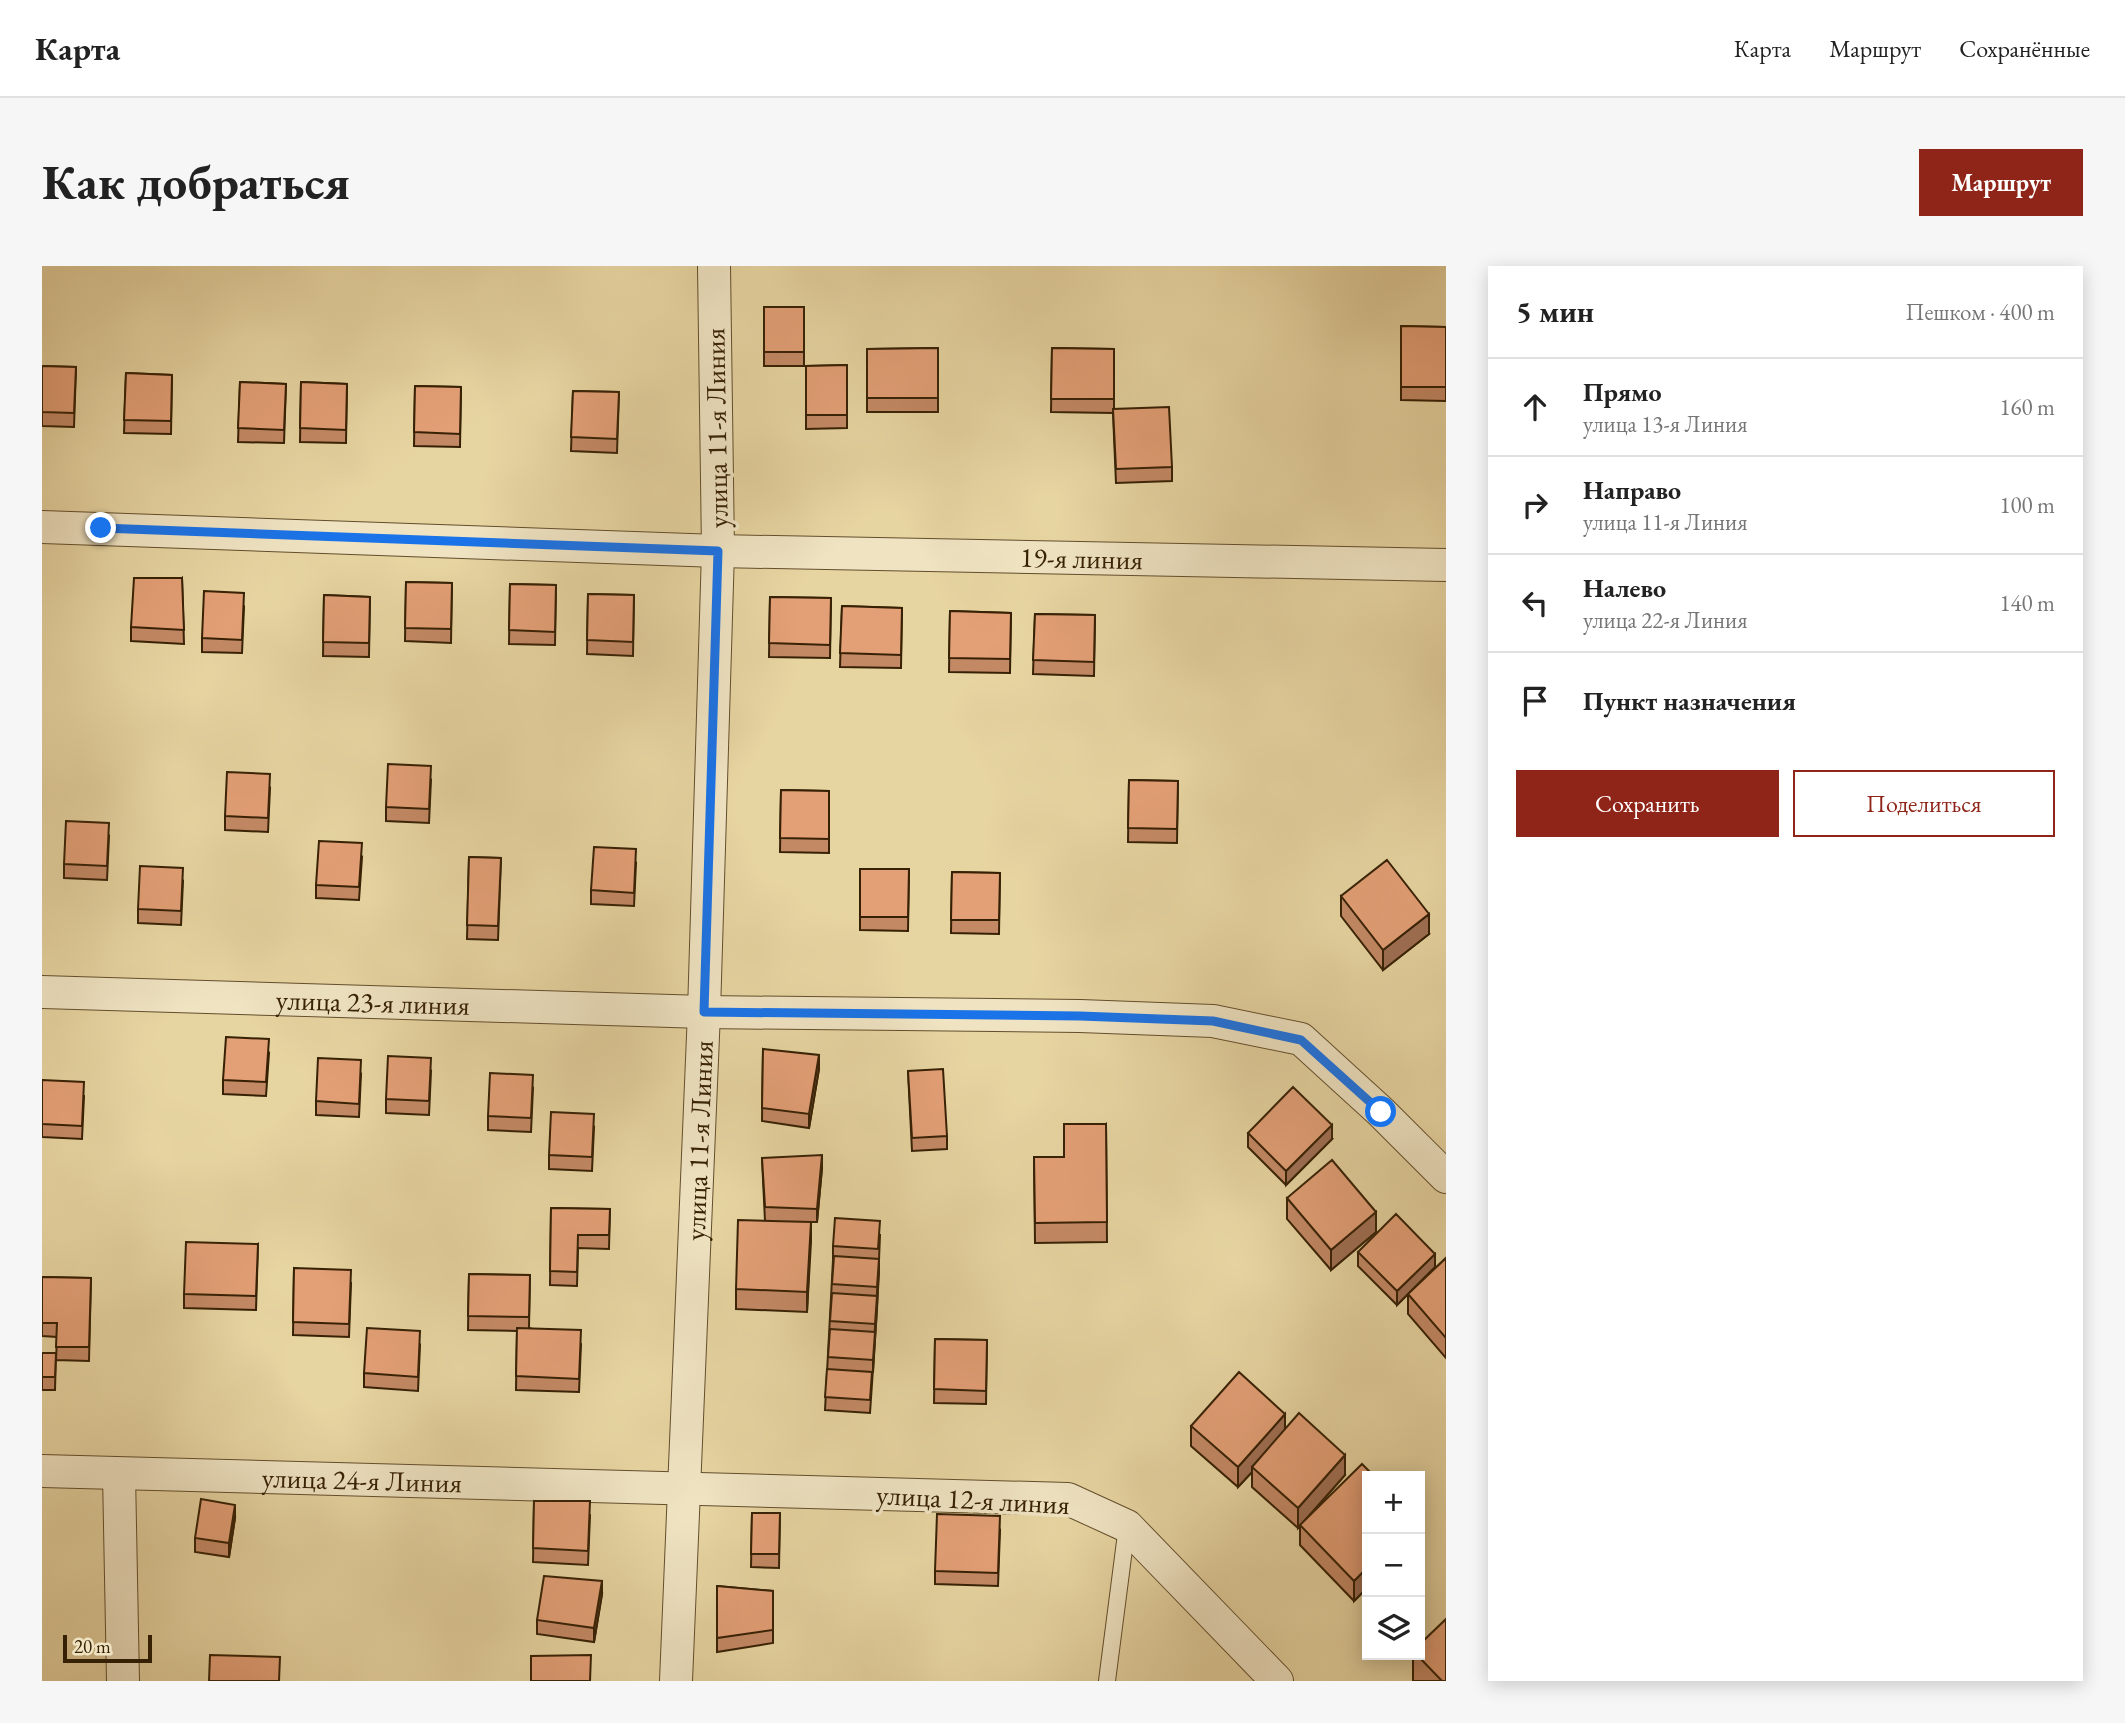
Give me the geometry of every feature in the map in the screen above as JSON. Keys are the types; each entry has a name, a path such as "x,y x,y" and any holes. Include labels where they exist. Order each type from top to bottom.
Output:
{"street":[{"name":"улица 11-я Линия","path":"676,1681 704,1012 718,551 714,266"},
{"name":"19-я линия","path":"42,527 718,551 1446,565"},
{"name":"улица 23-я линия","path":"42,992 704,1012 1080,1016 1213,1021 1301,1040 1381,1112 1446,1177"},
{"name":"улица 24-я Линия","path":"42,1471 684,1487"},
{"path":"119,1474 123,1681"},
{"name":"улица 12-я линия","path":"684,1487 1068,1499 1127,1526 1277,1681"}],"lane":[{"path":"1107,1681 1127,1526"}],"building":[{"path":"764,307 804,307 804,352 764,352"},
{"path":"1401,326 1446,327 1446,387 1401,387"},
{"path":"938,348 938,398 867,398 867,349"},
{"path":"1052,348 1114,349 1114,399 1051,399"},
{"path":"847,365 847,415 806,415 806,366"},
{"path":"42,366 76,367 74,413 42,412"},
{"path":"126,373 172,375 171,421 124,420"},
{"path":"240,382 286,384 284,430 238,428"},
{"path":"301,382 347,384 346,430 300,428"},
{"path":"415,386 461,387 460,434 414,432"},
{"path":"573,391 619,392 617,439 571,437"},
{"path":"1169,407 1172,467 1116,469 1113,409"},
{"path":"134,578 182,578 184,630 131,627"},
{"path":"406,582 452,583 451,629 405,628"},
{"path":"510,584 556,585 555,632 509,630"},
{"path":"204,591 244,593 242,640 202,638"},
{"path":"588,594 634,595 633,642 587,640"},
{"path":"324,595 370,597 369,643 323,642"},
{"path":"770,597 831,598 830,645 769,643"},
{"path":"842,606 902,608 901,655 840,653"},
{"path":"950,611 1011,613 1010,659 949,658"},
{"path":"1035,614 1095,615 1094,662 1033,660"},
{"path":"388,764 431,766 429,809 386,807"},
{"path":"227,772 270,774 268,818 225,816"},
{"path":"1129,780 1178,781 1177,829 1128,828"},
{"path":"781,790 829,791 829,839 780,838"},
{"path":"66,821 109,823 107,866 64,864"},
{"path":"319,841 362,843 359,887 316,885"},
{"path":"594,847 636,849 634,893 591,890"},
{"path":"469,857 501,858 498,926 467,925"},
{"path":"1387,860 1429,914 1383,950 1341,896"},
{"path":"140,866 183,868 181,911 138,909"},
{"path":"860,869 909,869 908,917 860,917"},
{"path":"952,872 1000,873 999,920 951,920"},
{"path":"226,1037 269,1039 266,1082 223,1080"},
{"path":"763,1049 819,1055 809,1114 762,1108"},
{"path":"388,1056 431,1058 429,1101 386,1099"},
{"path":"318,1058 361,1060 359,1104 316,1101"},
{"path":"943,1069 947,1136 912,1138 908,1071"},
{"path":"490,1073 533,1075 531,1118 488,1116"},
{"path":"42,1080 84,1082 82,1126 42,1124"},
{"path":"1293,1087 1332,1125 1286,1171 1248,1133"},
{"path":"551,1112 594,1114 592,1157 549,1155"},
{"path":"1064,1124 1106,1124 1107,1222 1035,1223 1034,1157 1064,1157"},
{"path":"822,1155 817,1209 765,1207 762,1158"},
{"path":"1332,1160 1376,1212 1331,1250 1287,1198"},
{"path":"551,1208 610,1209 609,1235 578,1235 577,1272 550,1271"},
{"path":"1396,1214 1435,1254 1397,1291 1358,1252"},
{"path":"835,1218 880,1221 878,1249 833,1246"},
{"path":"738,1220 811,1222 807,1292 736,1289"},
{"path":"186,1242 258,1244 256,1296 184,1294"},
{"path":"834,1256 879,1259 877,1287 832,1284"},
{"path":"1446,1258 1446,1338 1408,1294"},
{"path":"294,1268 351,1270 349,1324 293,1322"},
{"path":"469,1274 530,1275 529,1317 468,1316"},
{"path":"42,1277 91,1278 89,1347 56,1347 57,1323 42,1323"},
{"path":"832,1293 877,1296 875,1324 830,1321"},
{"path":"367,1328 420,1331 418,1377 364,1373"},
{"path":"517,1328 581,1330 579,1379 516,1376"},
{"path":"830,1329 875,1332 873,1360 828,1357"},
{"path":"935,1339 987,1340 986,1391 934,1389"},
{"path":"42,1353 56,1353 55,1377 42,1377"},
{"path":"827,1369 872,1372 870,1400 825,1397"},
{"path":"1239,1372 1285,1414 1238,1467 1191,1426"},
{"path":"1299,1413 1345,1455 1298,1508 1252,1467"},
{"path":"1362,1464 1369,1471 1362,1471 1362,1573 1354,1581 1300,1525"},
{"path":"201,1499 235,1505 229,1543 195,1538"},
{"path":"534,1501 590,1501 588,1551 533,1548"},
{"path":"752,1513 780,1513 779,1554 751,1554"},
{"path":"937,1514 1000,1516 998,1573 935,1571"},
{"path":"544,1576 602,1581 594,1628 537,1620"},
{"path":"717,1586 773,1591 773,1630 717,1638"},
{"path":"1446,1619 1446,1681 1442,1681 1422,1660 1425,1660 1425,1639"},
{"path":"210,1655 280,1657 279,1681 209,1681"},
{"path":"591,1655 590,1681 531,1681 531,1656"}],"route":[{"path":"101,528 718,551 704,1012 1080,1016 1213,1021 1301,1040 1381,1112"}]}
